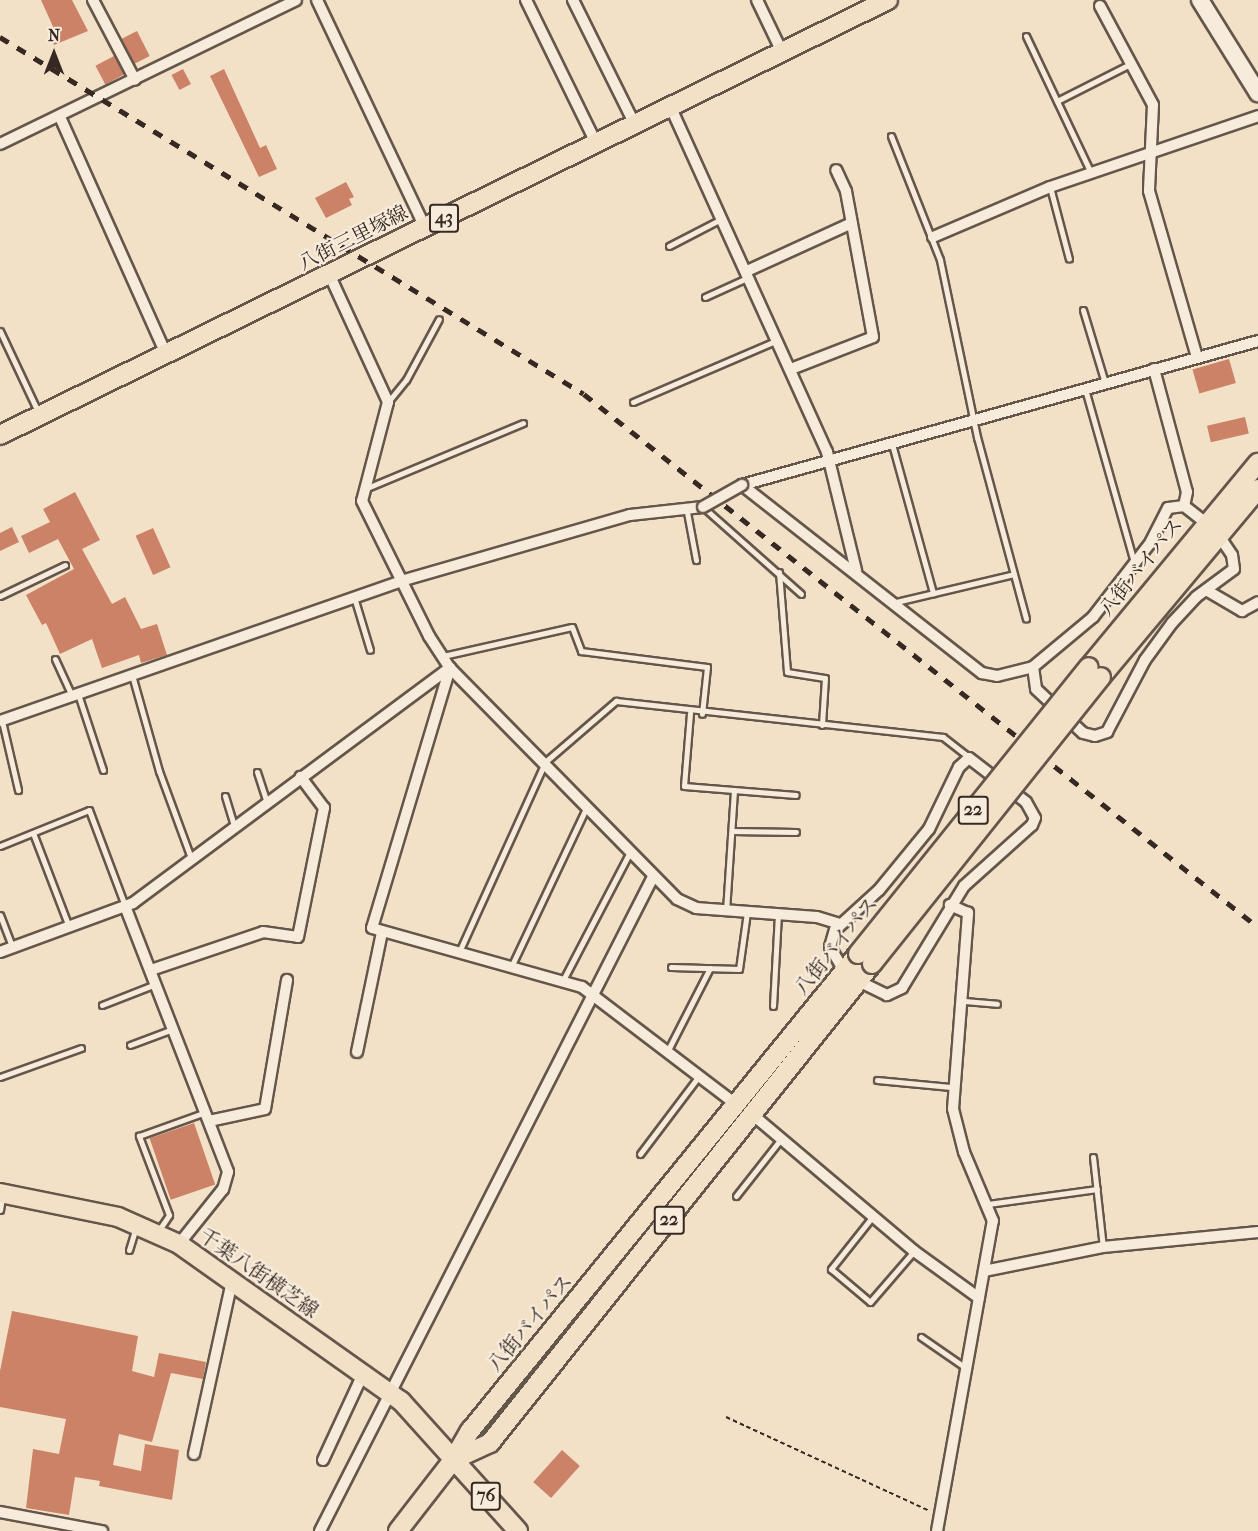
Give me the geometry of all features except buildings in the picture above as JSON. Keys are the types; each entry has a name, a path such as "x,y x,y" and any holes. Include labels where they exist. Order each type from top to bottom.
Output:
{"main road":[{"name":"八街三里塚線","path":"0,435 167,356 888,0"},
{"name":"八街バイパス","path":"398,1531 453,1461 490,1443 745,1111 1212,528 1258,463"},
{"name":"八街バイパス","path":"1212,528 1258,489"},
{"name":"千葉八街横芝線","path":"1,1195 137,1223 179,1244 391,1393 414,1412 453,1461"},
{"name":"76","path":"453,1461 518,1531"}],"street":[{"path":"93,0 135,80"},
{"path":"0,144 60,117 296,0"},
{"path":"317,0 425,227"},
{"path":"526,0 596,143"},
{"path":"573,0 634,125"},
{"path":"757,0 782,52"},
{"path":"1200,0 1258,93"},
{"path":"1100,6 1153,105 1149,191 1197,357"},
{"path":"671,108 749,274 828,460 856,570"},
{"path":"933,237 1050,187 1258,116"},
{"path":"60,117 167,356"},
{"path":"791,369 873,337 846,191 836,170"},
{"path":"749,274 852,223"},
{"path":"330,276 388,402 362,501 401,581 441,656 450,668 545,762 653,877 686,904 726,911 778,914 840,924"},
{"path":"1,721 401,581 630,515 687,512 703,507 742,485 1258,341"},
{"path":"1154,369 1187,492 1185,506"},
{"path":"742,485 856,570 982,673 997,676 1033,667 1093,617 1134,564 1162,514 1174,506 1185,506 1212,528 1236,563 1227,576 1206,590 1165,633 1111,726 1100,736 1083,733 1036,689 1033,667"},
{"path":"1206,590 1242,610 1258,602"},
{"path":"0,952 125,906 450,668"},
{"path":"450,668 372,928 562,982 593,995 745,1111 914,1251 979,1298"},
{"path":"969,758 1026,802 1035,818 1024,833 978,870 950,906 902,988 887,995 851,976 830,947 840,924 879,890 929,829 959,767 969,758"},
{"path":"151,970 263,932 298,937 324,808 301,777"},
{"path":"320,1531 653,877"},
{"path":"125,906 157,983 204,1118 228,1172 227,1181 179,1244"},
{"path":"937,1531 993,1221 957,1130 951,1087 964,1001 968,913 950,906"},
{"path":"357,1052 382,932"},
{"path":"204,1118 266,1109 287,980"},
{"path":"984,1271 1103,1247 1258,1232"},
{"path":"194,1454 232,1281"},
{"path":"323,1460 363,1374"},
{"path":"0,1512 102,1531"}],"lane":[{"path":"1026,36 1091,173"},
{"path":"1057,101 1131,64"},
{"path":"891,136 933,237 1026,618"},
{"path":"1050,187 1069,259"},
{"path":"669,246 723,219"},
{"path":"705,297 749,274"},
{"path":"1083,310 1105,383"},
{"path":"388,402 406,380 439,319"},
{"path":"0,331 41,417"},
{"path":"633,402 778,340"},
{"path":"1085,388 1134,564"},
{"path":"366,489 523,423"},
{"path":"892,443 933,593"},
{"path":"703,507 779,572 801,594"},
{"path":"687,512 696,560"},
{"path":"0,596 65,565"},
{"path":"779,572 787,672 825,678 822,725"},
{"path":"896,602 1014,574"},
{"path":"354,597 370,650"},
{"path":"441,656 572,627 581,651 707,667 702,714"},
{"path":"55,659 75,695 103,770"},
{"path":"132,675 159,771 191,858"},
{"path":"459,952 545,762 616,701 690,713 943,737 969,758"},
{"path":"690,713 684,786 796,795"},
{"path":"1,721 18,790"},
{"path":"257,772 267,802"},
{"path":"726,911 734,790"},
{"path":"225,796 234,826"},
{"path":"510,967 587,806"},
{"path":"0,846 90,810 125,906"},
{"path":"732,831 796,832"},
{"path":"33,833 69,927"},
{"path":"562,982 630,852"},
{"path":"671,967 739,969 747,912"},
{"path":"773,1006 778,914"},
{"path":"0,915 12,947"},
{"path":"668,1050 710,968"},
{"path":"102,1005 157,983"},
{"path":"964,1001 997,1004"},
{"path":"130,1045 174,1029"},
{"path":"0,1077 81,1048"},
{"path":"640,1154 699,1076"},
{"path":"877,1080 951,1087"},
{"path":"158,1232 169,1215 139,1136 204,1118"},
{"path":"736,1196 780,1140"},
{"path":"1093,1157 1103,1247"},
{"path":"988,1204 1097,1190"},
{"path":"873,1216 831,1269 870,1302 914,1251"},
{"path":"129,1250 137,1223"},
{"path":"921,1337 966,1368"}],"path":[{"path":"726,1417 940,1516"}],"railway":[{"path":"0,37 584,394 1258,927"}]}
